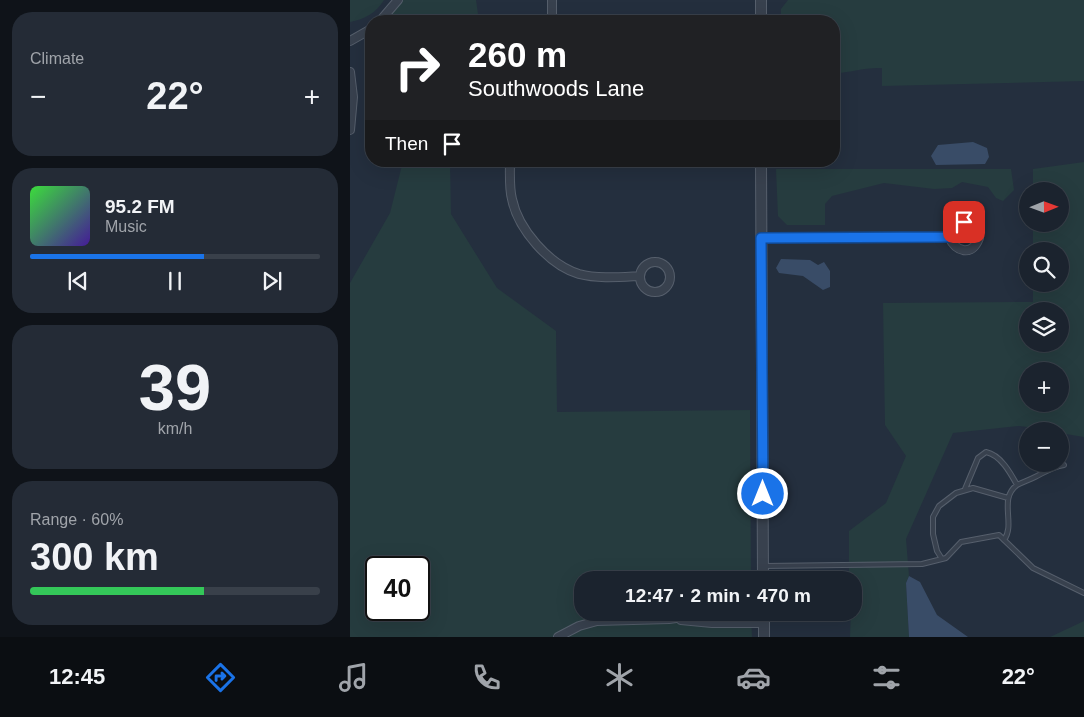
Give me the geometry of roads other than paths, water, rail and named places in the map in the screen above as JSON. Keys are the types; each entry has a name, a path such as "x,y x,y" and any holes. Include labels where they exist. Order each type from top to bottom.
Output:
{"street":[{"path":"385,15 398,0"},
{"path":"552,0 552,15"},
{"path":"761,0 761,15"},
{"path":"350,41 365,32"},
{"path":"350,72 353,97 350,130"},
{"path":"510,167 512,199 519,219 540,247 560,265 578,274 602,277 640,276"},
{"path":"761,167 763,571"},
{"path":"761,238 949,237"},
{"path":"656,262 668,270 670,280 660,291 650,291 643,286 640,276 647,264 656,262"},
{"path":"558,637 579,626 597,621"},
{"path":"764,621 764,637"}],"lane":[{"path":"965,489 978,458 986,452 991,453 1002,463 1017,485"},
{"path":"1004,540 1008,530 1008,498 1017,485 1044,472"},
{"path":"942,560 937,551 933,534 935,511 956,493 965,489 973,488 1008,498"},
{"path":"763,566 922,564 946,558 961,542 999,535 1033,568 1084,593"}],"water":[{"path":"973,142 987,148 989,157 985,164 936,165 931,156 938,145"},
{"path":"781,259 810,260 818,265 824,262 830,271 830,287 823,290 803,276 779,273 776,268"},
{"path":"909,576 920,582 937,615 968,637 909,637 906,583"}]}
